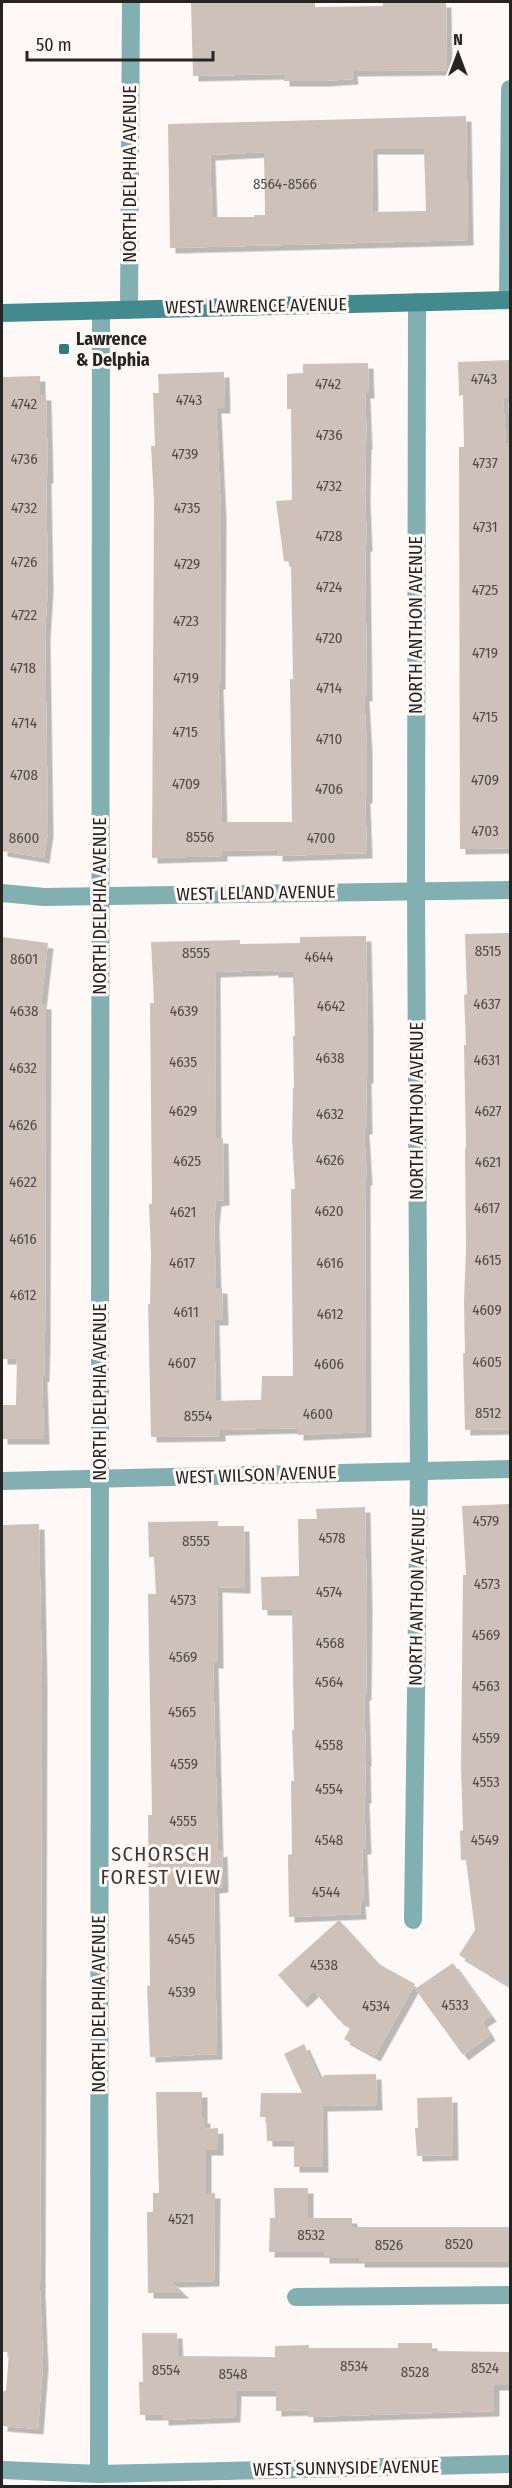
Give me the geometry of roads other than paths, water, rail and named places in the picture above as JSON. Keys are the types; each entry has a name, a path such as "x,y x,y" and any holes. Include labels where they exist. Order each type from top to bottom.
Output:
{"main road":[{"name":"WEST LAWRENCE AVENUE","path":"2,313 509,300"}],"street":[{"name":"NORTH DELPHIA AVENUE","path":"129,310 131,2"},
{"path":"509,300 510,88"},
{"name":"NORTH ANTHON AVENUE","path":"413,1920 419,1471 416,891 417,302"},
{"name":"NORTH DELPHIA AVENUE","path":"99,2474 101,311"},
{"name":"WEST LELAND AVENUE","path":"2,893 44,897 510,890"},
{"name":"WEST WILSON AVENUE","path":"2,1481 510,1468"},
{"path":"296,2297 510,2295"},
{"name":"WEST SUNNYSIDE AVENUE","path":"2,2470 99,2474 510,2464"}],"place":[{"name":"Lawrence & Delphia","path":"64,349"}],"district":[{"name":"SCHORSCH FOREST VIEW","path":"161,1866"}]}
